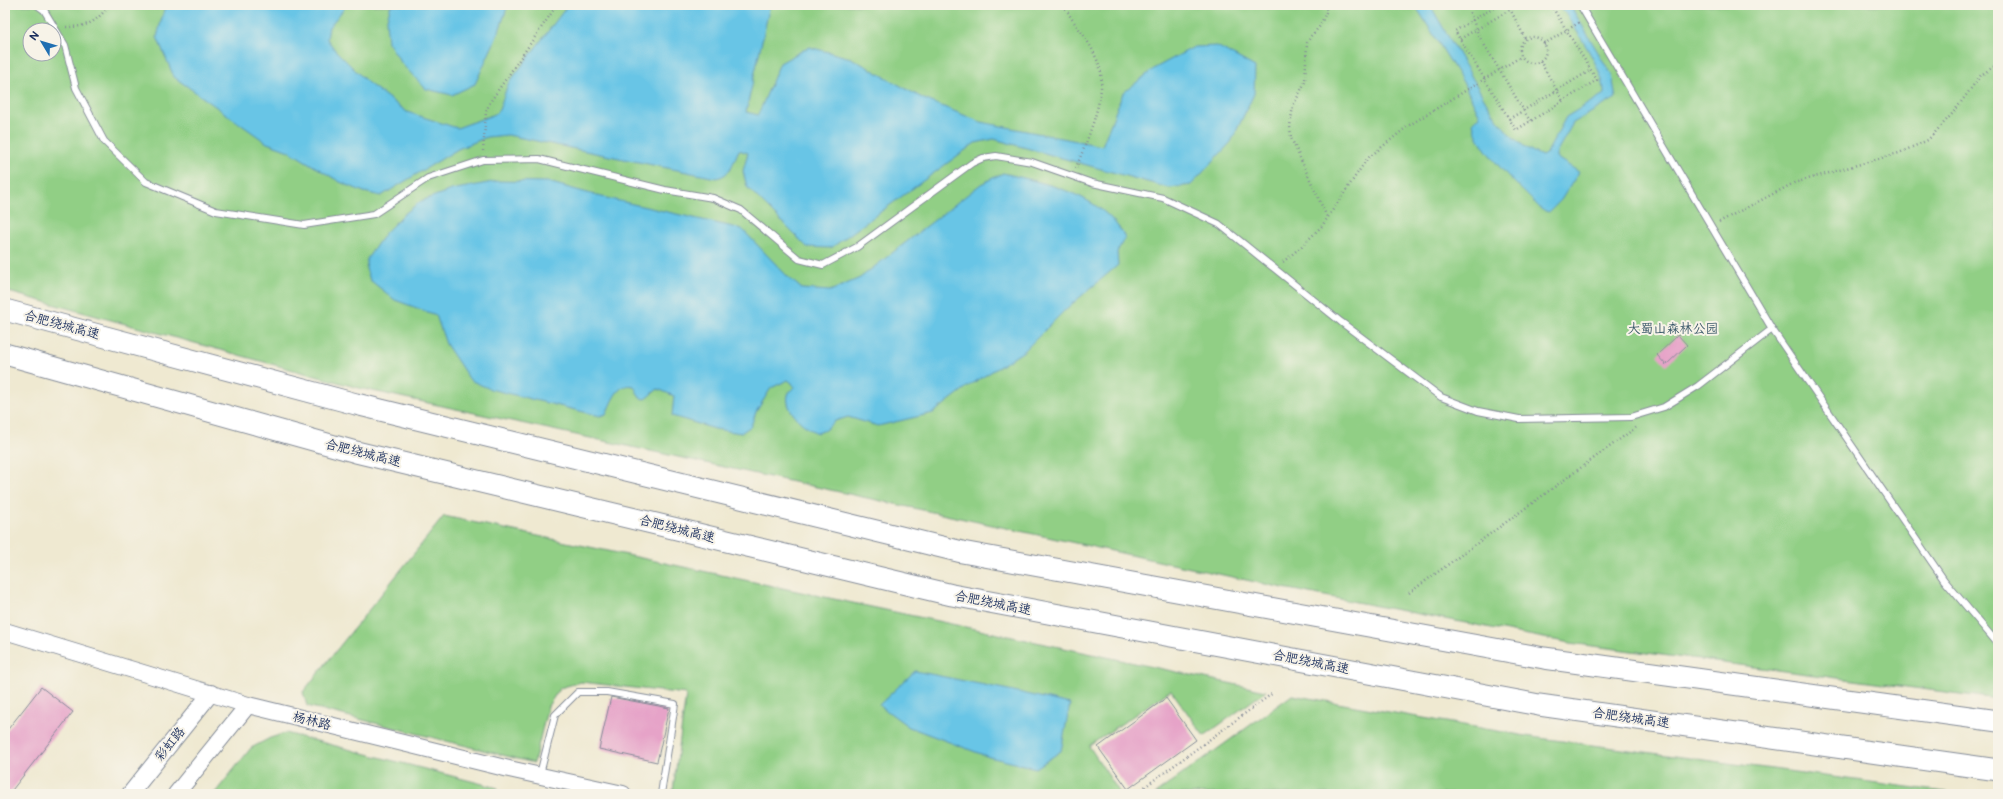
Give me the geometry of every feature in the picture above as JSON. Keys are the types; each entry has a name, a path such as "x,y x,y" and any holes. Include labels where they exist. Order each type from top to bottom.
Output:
{"highway":[{"name":"合肥绕城高速","path":"5,310 356,404 962,552 1544,658 1998,721"},
{"name":"合肥绕城高速","path":"5,354 356,452 952,595 1539,705 1998,770"}],"street":[{"name":"杨林路","path":"5,631 248,705 540,776 623,794"},
{"name":"彩虹路","path":"130,794 211,693"},
{"path":"176,794 248,705"}],"lane":[{"path":"37,5 44,10 51,22"},
{"path":"1580,5 1772,329 1944,580 1998,644"},
{"path":"62,40 65,45 76,88 104,141 146,182 216,210 304,225 374,214 428,178 483,160 539,159 664,190 713,198 741,210 799,259 820,265 828,263 857,247 972,163 983,158 996,156 1032,162 1092,183 1163,198 1219,224 1341,322 1440,397 1478,411 1519,419 1631,417 1664,407 1698,386 1772,329"},
{"path":"540,776 556,715 578,692 607,692 676,704 662,794"}],"path":[{"path":"62,27 80,27 97,20 110,5"},
{"path":"483,160 485,118 490,102 557,5"},
{"path":"1064,5 1071,20 1092,50 1101,69 1100,92 1094,121 1073,177"},
{"path":"1324,5 1327,10 1320,26 1310,36 1307,43 1305,82 1293,106 1290,126 1291,138 1327,218"},
{"path":"1467,5 1476,30 1530,121"},
{"path":"1497,5 1455,31 1516,130 1597,80 1551,5"},
{"path":"1508,5 1526,40"},
{"path":"1460,40 1518,5"},
{"path":"1544,44 1571,27"},
{"path":"1536,38 1544,44 1545,54 1540,61 1532,63 1522,56 1521,48 1526,40 1536,38"},
{"path":"1275,269 1302,246 1327,218 1366,159 1408,126 1522,56"},
{"path":"1540,61 1563,101"},
{"path":"1712,226 1794,183 1899,153 1928,140 1953,113 1981,75 1998,64"},
{"path":"1509,119 1591,70"},
{"path":"1409,593 1639,426"},
{"path":"1135,794 1273,693"}],"green space":[{"name":"大蜀山森林公园","path":"5,5 1998,5 1998,699 1570,643 1283,588 359,388 5,291"},
{"path":"444,516 1266,691 1204,736 1171,690 1089,746 1120,793 1119,794 689,794 673,791 686,694 581,682 560,688 548,706 534,763 307,706 303,692"},
{"path":"1292,695 1532,737 1960,794 1155,794"},
{"path":"286,733 498,788 494,794 214,794 251,748 270,738"}],"water":[{"path":"168,5 347,5 329,27 327,39 335,50 368,83 407,112 457,128 495,114 499,110 508,84 568,5 770,5 746,112 758,115 780,63 809,47 851,58 924,99 981,122 1102,146 1123,93 1155,68 1194,47 1217,46 1255,67 1254,94 1231,142 1191,185 1169,188 994,139 975,143 831,248 807,247 747,187 743,171 748,153 739,150 731,168 721,177 716,178 508,135 487,137 458,149 381,196 364,192 340,182 289,151 267,143 174,77 157,37 164,10"},
{"path":"391,5 508,5 498,34 475,84 452,95 426,89 402,64 388,42 386,22"},
{"path":"1415,5 1430,5 1483,97 1499,121 1518,141 1542,156 1547,153 1566,117 1604,94 1600,73 1580,36 1560,5 1570,5 1612,76 1616,98 1573,123 1557,151 1557,158 1579,172 1561,200 1549,212 1542,210 1512,180 1491,157 1483,145 1476,134 1473,123 1480,116 1463,82"},
{"path":"1003,173 1072,193 1102,210 1115,222 1125,237 1117,252 1118,265 1066,309 1024,351 967,387 933,413 878,426 848,417 835,421 825,430 818,433 813,431 797,418 789,407 788,395 794,387 788,380 771,388 756,412 751,426 741,433 715,429 672,416 674,396 658,389 645,399 640,398 634,386 623,387 616,394 606,414 600,416 490,389 470,380 446,344 436,315 395,300 370,280 366,269 367,259 385,233 403,215 421,201 451,190 498,181 548,182 602,197 742,229 788,277 802,289 830,291 860,278 981,184"},
{"path":"915,671 1070,704 1061,751 1036,768 989,757 909,727 879,705"}],"building":[{"path":"1678,335 1687,345 1666,365 1657,355"},
{"path":"41,687 73,712 9,794 5,794 5,733"},
{"path":"611,697 669,708 657,762 599,749"},
{"path":"1166,698 1196,740 1128,789 1098,747"}]}
